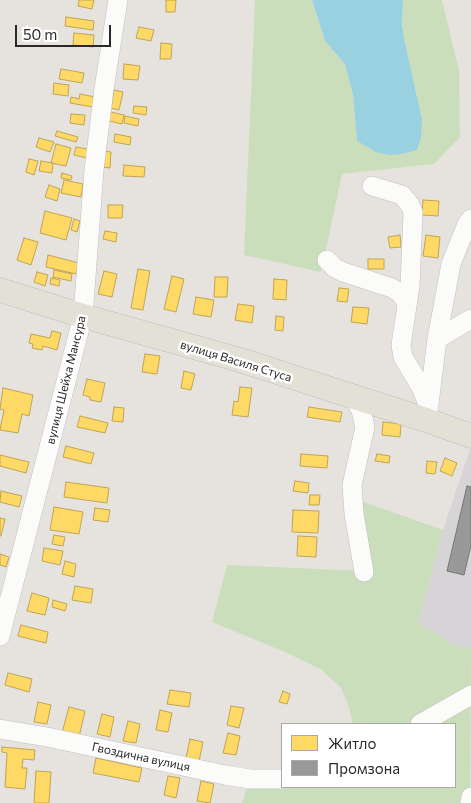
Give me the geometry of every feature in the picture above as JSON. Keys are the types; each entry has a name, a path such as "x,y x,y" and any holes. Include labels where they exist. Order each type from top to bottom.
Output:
{"main road":[{"name":"вулиця Василя Стуса","path":"0,290 83,316 240,360 354,398 427,413 471,436"}],"street":[{"name":"вулиця Шейха Мансура","path":"0,636 83,316 94,170 118,0"},
{"path":"372,186 402,196 413,212 410,286 401,345 404,357 421,387 427,413"},
{"path":"427,413 437,339 451,264 467,224 471,219"},
{"path":"327,260 335,268 343,272 392,288 400,293 407,304"},
{"path":"437,339 471,319"},
{"path":"354,398 365,427 354,474 352,493 364,572"},
{"path":"422,723 471,695"},
{"name":"Гвоздична вулиця","path":"0,729 47,737 225,775 250,779 281,779"},
{"path":"470,803 471,796"}],"shaded area":[{"path":"471,446 471,647 461,649 418,623 443,530"}],"green space":[{"path":"255,0 312,0 325,41 345,64 353,95 357,141 422,119 402,25 403,0 442,0 459,71 460,137 434,164 342,174 321,272 244,255"},
{"path":"364,502 443,530 418,623 461,649 471,647 470,803 242,803 250,779 281,788 456,788 456,723 353,723 348,704 341,688 322,670 285,652 212,622 227,565 364,571 354,514"}],"water":[{"path":"312,0 403,0 402,25 422,119 421,138 417,150 389,155 376,152 357,141 353,95 345,64 325,41"}],"building: Житло":[{"path":"79,0 94,0 92,9 78,6"},
{"path":"166,0 176,0 175,12 166,12"},
{"path":"66,17 94,21 93,30 65,26"},
{"path":"139,27 154,30 151,41 136,38"},
{"path":"74,33 94,35 93,47 73,45"},
{"path":"161,43 172,44 171,59 160,59"},
{"path":"124,64 140,66 138,80 123,79"},
{"path":"61,69 84,73 82,83 59,79"},
{"path":"54,83 69,85 68,96 53,94"},
{"path":"114,90 123,92 119,110 111,108"},
{"path":"80,94 95,97 93,107 70,103 71,97 79,99"},
{"path":"134,106 147,107 146,115 133,113"},
{"path":"106,111 124,115 122,124 105,120"},
{"path":"71,114 85,115 84,125 70,123"},
{"path":"125,116 139,119 138,126 124,123"},
{"path":"57,131 78,137 76,142 55,136"},
{"path":"115,134 131,137 130,145 114,142"},
{"path":"39,138 54,142 50,152 36,147"},
{"path":"56,144 71,148 66,166 51,163"},
{"path":"76,147 93,150 91,159 74,155"},
{"path":"103,151 111,152 110,168 102,167"},
{"path":"29,159 38,161 34,175 26,172"},
{"path":"41,161 53,163 52,173 39,171"},
{"path":"124,165 145,167 144,177 123,176"},
{"path":"62,173 72,176 71,180 61,178"},
{"path":"64,180 83,184 81,197 61,193"},
{"path":"49,185 60,189 57,201 45,197"},
{"path":"423,200 439,201 438,216 422,215"},
{"path":"108,205 123,205 122,218 108,218"},
{"path":"45,211 72,218 66,240 40,233"},
{"path":"74,219 80,221 77,232 71,230"},
{"path":"105,231 117,233 116,242 103,239"},
{"path":"400,235 401,247 390,248 388,237"},
{"path":"426,235 440,237 438,258 423,256"},
{"path":"24,238 38,242 31,265 17,260"},
{"path":"48,255 79,263 76,274 46,267"},
{"path":"368,259 384,259 384,269 368,269"},
{"path":"138,269 150,271 143,310 131,308"},
{"path":"54,270 72,274 71,281 53,277"},
{"path":"104,271 117,274 112,297 98,294"},
{"path":"37,272 48,275 45,286 34,282"},
{"path":"172,276 184,279 176,312 164,309"},
{"path":"215,277 228,277 227,297 214,297"},
{"path":"51,278 60,280 59,286 50,284"},
{"path":"274,279 287,280 286,300 273,299"},
{"path":"339,288 349,289 347,302 337,301"},
{"path":"196,297 214,300 211,317 193,314"},
{"path":"238,304 254,306 252,323 235,320"},
{"path":"353,307 369,308 367,324 351,322"},
{"path":"276,316 284,317 283,331 275,330"},
{"path":"52,331 61,333 57,350 43,346 42,350 32,348 33,344 29,343 31,334 50,338"},
{"path":"145,354 160,356 157,374 142,372"},
{"path":"184,371 195,374 191,390 181,388"},
{"path":"87,379 105,383 101,402 90,400 90,397 83,395"},
{"path":"240,387 252,388 248,417 232,415 234,401 238,402"},
{"path":"3,388 33,395 29,416 22,414 18,433 0,430 4,410 0,409"},
{"path":"114,407 124,408 123,422 112,421"},
{"path":"309,407 342,412 340,422 307,417"},
{"path":"80,416 108,423 105,433 77,427"},
{"path":"383,422 401,424 400,437 382,435"},
{"path":"66,446 94,453 91,464 63,457"},
{"path":"301,454 328,456 327,468 300,466"},
{"path":"377,454 390,456 389,463 375,461"},
{"path":"0,455 29,462 26,473 0,466"},
{"path":"445,458 457,463 452,476 440,471"},
{"path":"427,461 437,462 435,474 426,473"},
{"path":"295,481 309,483 308,493 293,491"},
{"path":"66,482 109,488 107,503 64,497"},
{"path":"1,491 22,496 19,507 0,502"},
{"path":"310,495 320,495 319,505 309,505"},
{"path":"54,507 83,512 79,534 50,530"},
{"path":"95,508 110,510 108,522 93,520"},
{"path":"293,510 319,511 318,533 292,532"},
{"path":"0,518 5,519 1,536 0,536"},
{"path":"54,535 65,537 63,546 52,544"},
{"path":"298,536 317,537 316,557 297,556"},
{"path":"44,548 63,551 60,565 42,561"},
{"path":"0,554 9,557 6,567 0,565"},
{"path":"65,561 76,564 74,577 62,574"},
{"path":"75,586 93,589 91,603 72,600"},
{"path":"32,593 49,598 45,615 27,611"},
{"path":"53,600 67,604 65,611 52,607"},
{"path":"21,625 48,632 46,643 18,636"},
{"path":"8,673 32,679 29,692 5,685"},
{"path":"170,690 191,693 189,707 167,704"},
{"path":"283,691 290,694 287,704 279,702"},
{"path":"38,702 51,705 47,724 34,722"},
{"path":"231,706 244,708 239,728 227,725"},
{"path":"69,707 85,711 79,737 62,733"},
{"path":"160,710 172,713 168,732 156,730"},
{"path":"102,714 114,717 110,737 97,734"},
{"path":"128,721 140,724 136,743 123,741"},
{"path":"228,733 240,736 236,755 223,753"},
{"path":"190,739 203,742 199,761 186,758"},
{"path":"2,747 35,750 34,760 23,759 22,768 27,768 25,789 5,787 7,753 2,752"},
{"path":"96,758 142,768 139,782 93,773"},
{"path":"36,771 51,772 49,803 34,803"},
{"path":"168,776 180,778 176,798 164,795"},
{"path":"201,781 214,784 210,803 197,801"}],"building: Промзона":[{"path":"467,486 471,487 471,545 464,575 447,571"}]}
